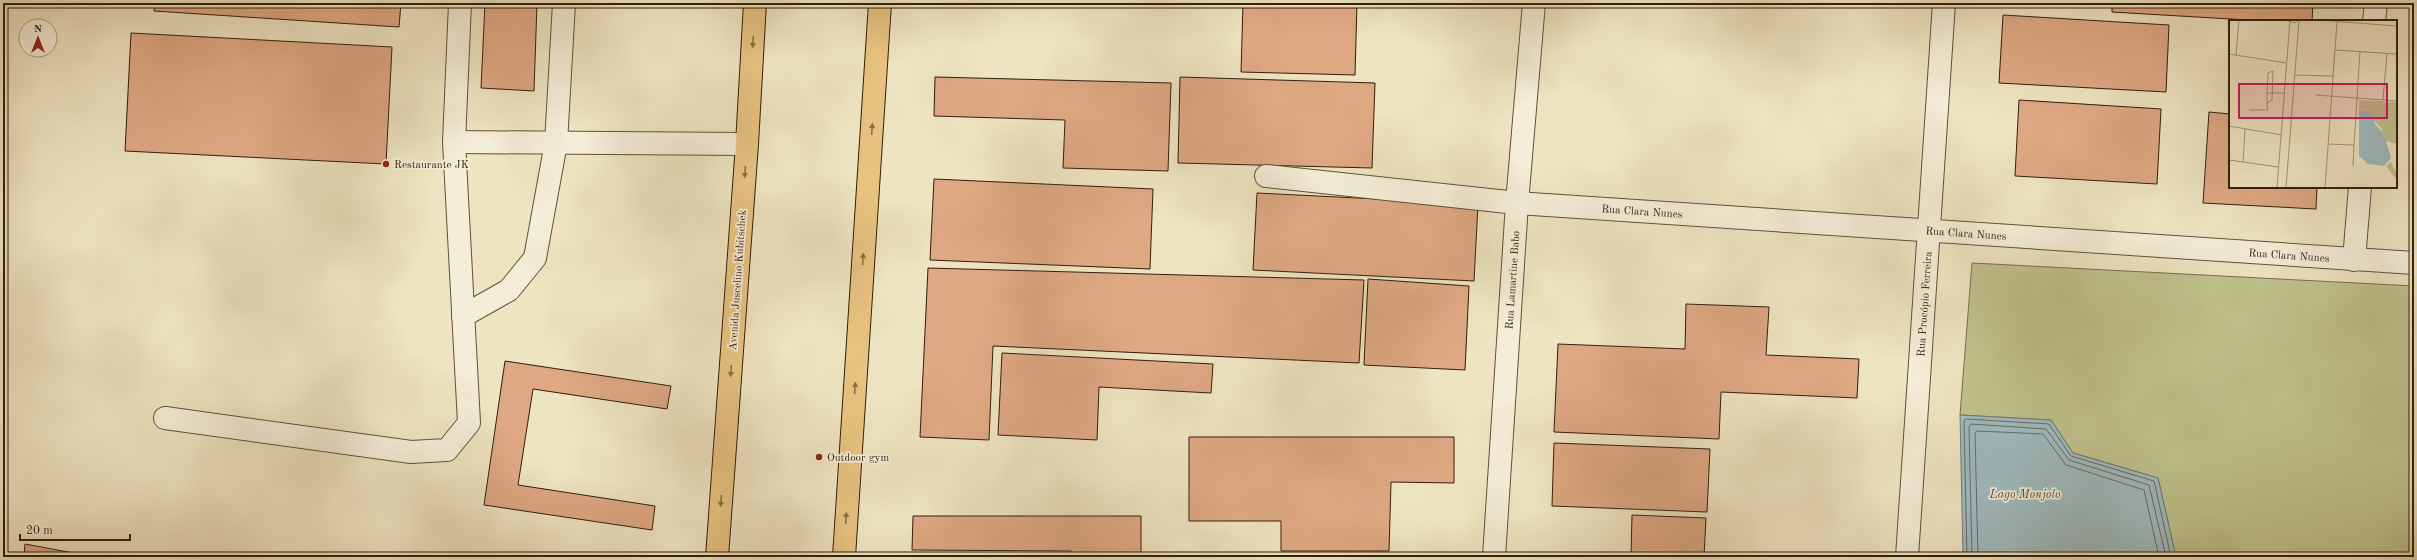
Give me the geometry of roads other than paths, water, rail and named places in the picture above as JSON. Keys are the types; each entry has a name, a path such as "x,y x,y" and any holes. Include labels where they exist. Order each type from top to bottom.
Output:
{"main road":[{"name":"Avenida Juscelino Kubitschek","path":"717,557 747,144 755,3"},
{"path":"844,557 880,3"}],"street":[{"path":"164,418 411,452 447,450 469,423 454,142 460,3"},
{"path":"463,316 509,290 535,258 556,143 564,3"},
{"name":"Rua Lamartine Babo","path":"1494,557 1517,202 1534,3"},
{"name":"Rua Procópio Ferreira","path":"1907,557 1944,3"},
{"path":"2374,20 2376,3"},
{"path":"454,142 747,144"},
{"name":"Rua Clara Nunes","path":"1266,176 1517,202 2414,263"},
{"path":"2354,260 2360,188"}],"water":[{"name":"Lago Monjolo","path":"1960,415 2051,420 2073,453 2158,478 2176,557 1963,557"}],"place":[{"name":"Restaurante JK","path":"386,164"},
{"name":"Outdoor gym","path":"819,457"}]}
